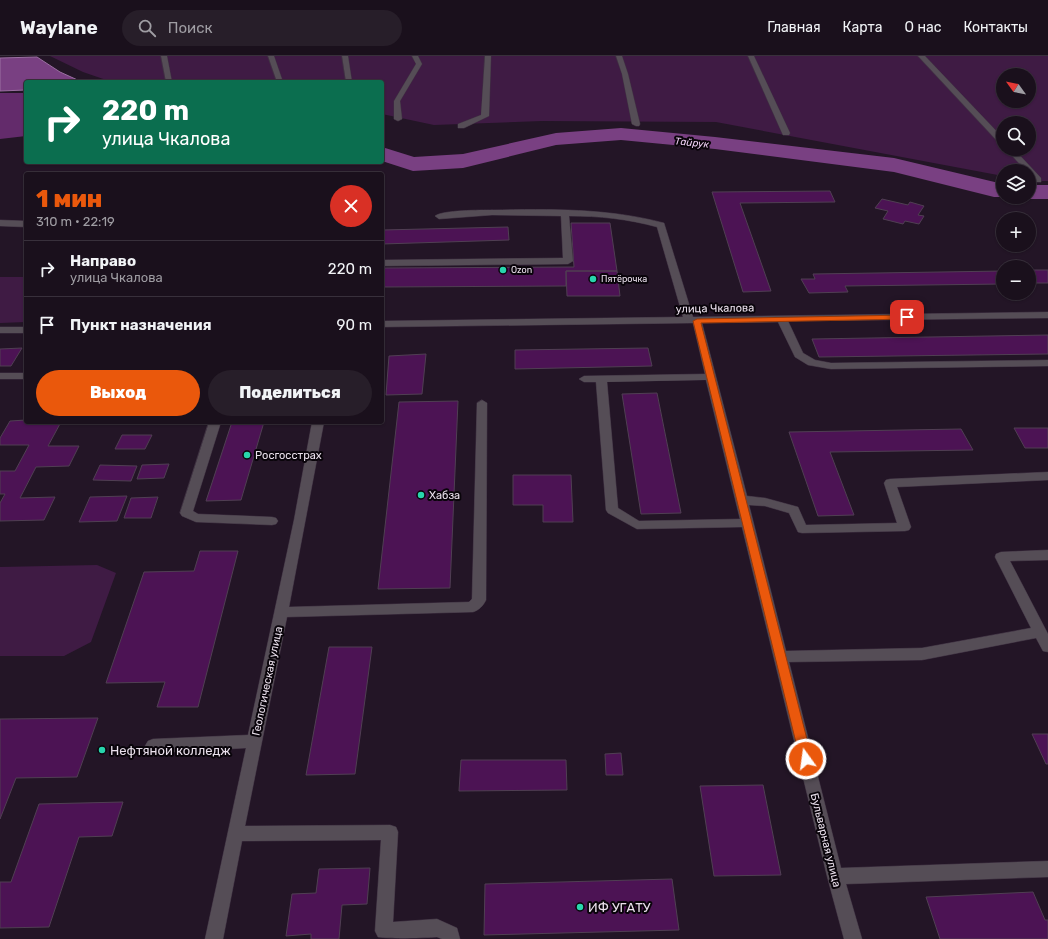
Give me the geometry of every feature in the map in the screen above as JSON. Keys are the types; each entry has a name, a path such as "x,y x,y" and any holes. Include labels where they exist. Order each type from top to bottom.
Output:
{"street":[{"path":"164,56 169,80"},
{"path":"271,56 279,80"},
{"path":"345,56 349,80"},
{"path":"398,119 397,101 419,64 415,56"},
{"path":"461,126 485,116 488,56"},
{"path":"618,56 625,74 636,124"},
{"path":"751,56 786,133"},
{"path":"921,56 996,135"},
{"path":"1016,156 1038,180"},
{"path":"384,263 568,261 565,213 455,214 439,216"},
{"name":"Бульварная улица","path":"565,213 599,214 640,219 660,225 711,377 782,657 834,876 853,939"},
{"path":"0,223 24,224"},
{"name":"улица Чкалова","path":"384,324 1048,315"},
{"path":"782,319 799,355 812,363 832,366 1048,363"},
{"path":"0,330 24,330"},
{"path":"0,376 24,375"},
{"path":"584,379 711,377"},
{"path":"601,379 612,510 637,525 748,523"},
{"path":"281,612 473,607 479,600 482,403"},
{"path":"214,424 186,513 196,518 272,520"},
{"name":"Геологическая улица","path":"214,939 318,424"},
{"path":"742,500 765,502 794,510 802,529 905,527 890,483 1048,476"},
{"path":"1048,555 1001,557 1048,647"},
{"path":"782,657 922,654 1040,632"},
{"path":"153,746 255,741"},
{"path":"236,834 390,832 384,931 437,928 451,934 451,939"},
{"path":"834,876 1048,869"}],"shaded area":[{"path":"50,56 1048,56 1048,181 1036,181 1036,164 996,164 996,175 716,122 542,121 434,125 384,114 384,80 106,80 83,72"},
{"path":"37,57 60,72 78,80 24,80 24,90 0,91 0,58"},
{"path":"0,93 24,93 24,136 0,139"},
{"path":"0,277 24,277 24,322 0,323"},
{"path":"97,565 116,573 91,642 64,656 0,656 0,567"}],"building":[{"path":"830,191 835,202 740,203 771,291 743,292 712,192"},
{"path":"882,199 908,205 910,202 924,206 918,215 924,216 919,224 905,221 903,224 883,219 888,211 875,208"},
{"path":"571,223 610,223 617,271 566,271 566,286 384,287 384,268 574,267"},
{"path":"508,227 509,240 384,244 384,230"},
{"path":"1036,270 1048,270 1048,283 1036,283"},
{"path":"566,271 617,271 620,296 567,296"},
{"path":"996,271 996,284 845,286 848,292 809,293 801,279 815,279 813,274"},
{"path":"1048,335 1048,354 819,357 812,339"},
{"path":"22,348 11,366 0,366 0,349"},
{"path":"648,348 652,366 515,369 515,350"},
{"path":"426,354 422,394 386,395 389,356"},
{"path":"657,393 681,513 641,514 622,394"},
{"name":"Хабза","path":"458,401 450,588 378,589 399,402"},
{"path":"24,420 24,424 60,424 48,446 79,446 69,466 36,467 20,498 55,497 44,520 0,521 0,503 5,494 0,494 0,471 15,471 29,445 0,445 0,438 10,421"},
{"path":"231,424 263,424 241,500 206,501"},
{"path":"1014,428 1048,428 1048,448 1025,448"},
{"path":"961,429 973,450 830,452 854,515 818,516 789,432"},
{"path":"122,435 152,435 145,449 115,449"},
{"path":"169,464 164,478 137,479 142,465"},
{"path":"100,465 137,466 131,481 93,480"},
{"path":"513,475 571,475 573,522 543,522 543,505 513,505"},
{"path":"127,496 117,521 79,522 90,497"},
{"path":"158,497 151,518 124,518 131,498"},
{"path":"200,551 238,551 198,707 157,707 165,682 106,683 144,572 194,571"},
{"path":"329,647 372,647 355,774 306,775"},
{"path":"98,718 77,777 16,778 0,819 0,719"},
{"path":"1032,734 1048,734 1048,764 1046,764"},
{"path":"621,753 623,775 606,775 605,754"},
{"path":"461,760 566,760 567,790 459,791"},
{"path":"763,785 781,875 714,876 700,786"},
{"path":"123,802 112,836 79,837 49,927 0,928 0,882 11,882 39,804"},
{"path":"370,868 367,904 342,905 339,939 311,939 311,934 286,936 292,894 316,893 319,869"},
{"name":"ИФ УГАТУ","path":"672,879 679,930 484,935 485,884"},
{"path":"1033,892 1045,920 1048,920 1048,939 940,939 926,897"}],"waterway":[{"name":"Тайрук","path":"384,155 413,164 463,161 556,139 621,134 715,143 894,165 996,190"},
{"name":"Тайрук","path":"1036,192 1048,192"}],"place":[{"name":"Ozon","path":"503,270"},
{"name":"Пятёрочка","path":"593,279"},
{"name":"Росгосстрах","path":"247,455"},
{"name":"Хабза","path":"421,495"},
{"name":"Нефтяной колледж","path":"102,750"},
{"name":"ИФ УГАТУ","path":"580,907"}],"route":[{"path":"806,759 782,657 697,321 907,317"}]}
